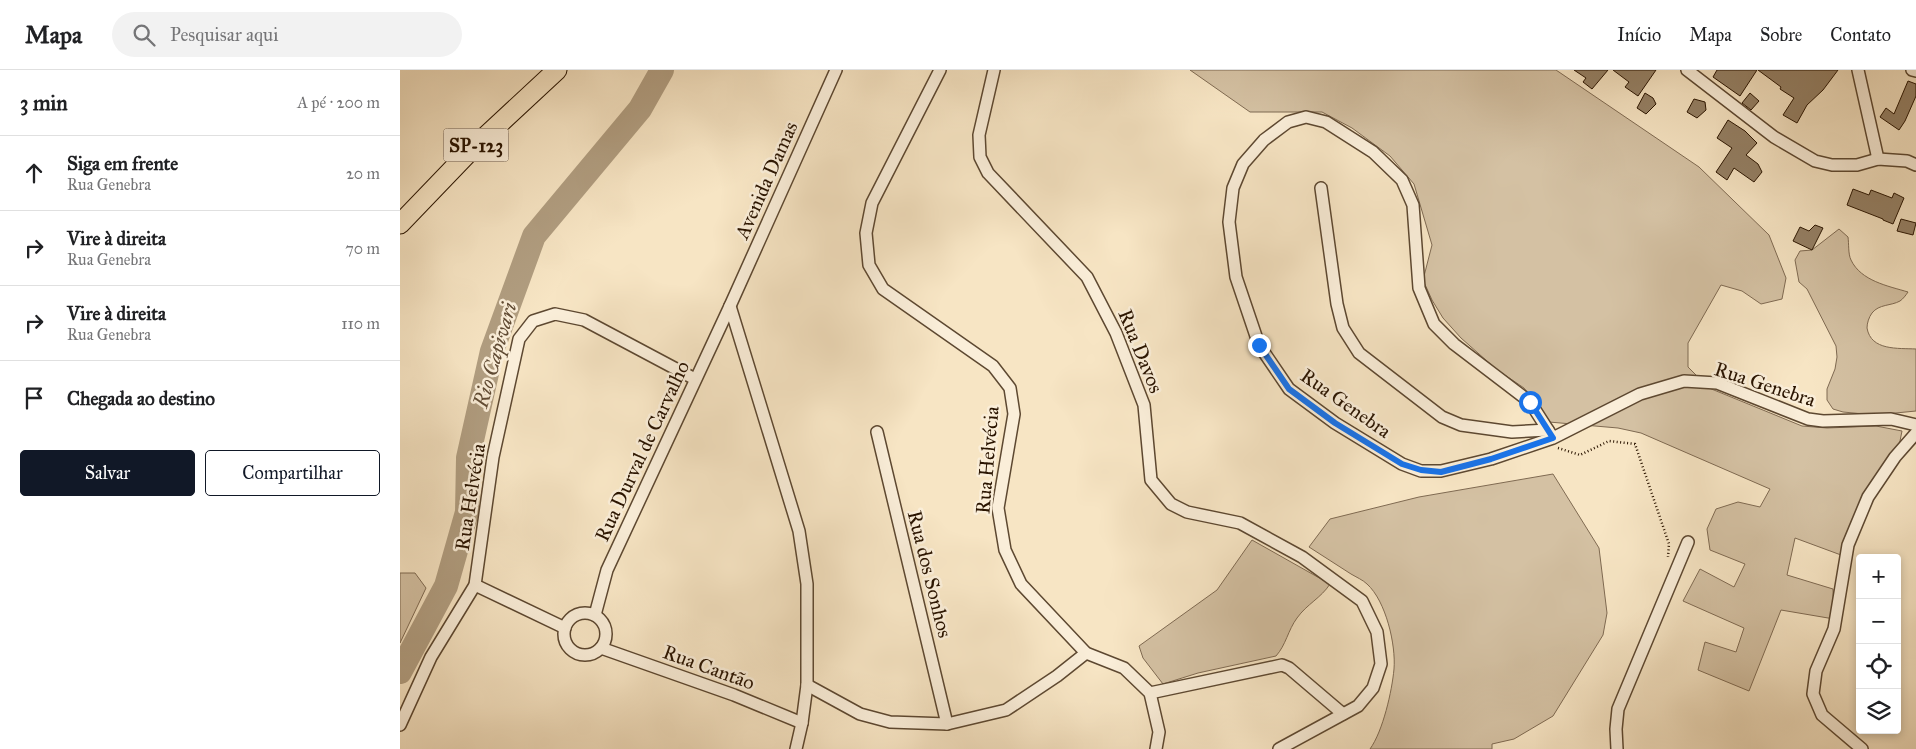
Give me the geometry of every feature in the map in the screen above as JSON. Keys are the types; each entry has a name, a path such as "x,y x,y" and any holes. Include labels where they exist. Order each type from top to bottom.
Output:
{"main road":[{"name":"SP-123","path":"400,224 472,149 557,70"}],"street":[{"name":"Avenida Damas","path":"730,306 836,70"},
{"name":"Rua Helvécia","path":"940,70 872,203 866,233 869,265 883,289 994,366 1010,388 1014,414 998,508 1005,550 1022,584 1086,653 1124,668 1150,693"},
{"name":"Rua Davos","path":"994,70 979,134 980,157 988,173 1087,277 1116,333 1144,405 1151,480 1171,504 1187,512 1240,523 1302,557 1362,601 1377,632 1381,664 1373,688 1358,706 1279,749"},
{"path":"1687,70 1774,137 1815,161 1832,165 1857,165 1878,159 1907,161 1916,165"},
{"path":"1858,70 1878,159"},
{"path":"1912,70 1916,71"},
{"name":"Rua Genebra","path":"1551,434 1530,402 1454,344 1434,324 1419,288 1413,205 1402,180 1373,152 1326,122 1306,117 1288,122 1264,140 1243,164 1233,188 1230,222 1236,277 1259,345 1289,389 1335,423 1402,464 1421,470 1441,472 1491,459 1541,442 1551,434 1640,394 1684,381 1717,383 1808,419 1823,421 1891,419 1916,425"},
{"path":"1321,188 1337,304 1344,328 1359,353 1442,417 1461,425 1512,432 1551,434"},
{"name":"Rua Durval de Carvalho","path":"595,615 607,570 730,306"},
{"path":"730,306 799,531 807,584 807,685 802,723 796,749"},
{"name":"Rua Helvécia","path":"400,725 431,657 475,585 494,457 519,339 533,321 555,314 584,320 695,379"},
{"name":"Rua dos Sonhos","path":"877,432 947,724"},
{"path":"1862,749 1822,715 1813,694 1816,671 1834,629 1848,545 1868,497 1895,457 1916,433"},
{"path":"1617,749 1618,709 1688,542"},
{"path":"475,585 565,628"},
{"path":"586,613 595,615 605,626 606,642 595,653 587,656 579,655 566,644 565,628 569,620 576,615 586,613"},
{"name":"Rua Cantão","path":"601,648 734,695 802,723"},
{"path":"807,685 860,714 890,722 947,724 1006,710 1057,676 1086,653"},
{"path":"1156,749 1159,732 1150,693 1282,665 1289,668 1343,714"}],"path":[{"path":"1541,442 1580,455 1609,441 1635,444 1669,544 1667,561"}],"shaded area":[{"path":"1190,70 1556,70 1699,167 1769,235 1786,278 1782,299 1761,304 1742,291 1721,285 1688,343 1688,367 1709,388 1802,426 1827,428 1876,426 1902,431 1898,451 1841,555 1795,538 1787,575 1833,589 1834,619 1781,610 1749,691 1698,670 1705,642 1736,652 1744,628 1683,601 1700,569 1734,587 1745,564 1710,550 1707,529 1716,509 1738,502 1760,507 1770,489 1641,433 1618,428 1549,422 1524,388 1496,369 1461,338 1443,318 1432,300 1423,280 1432,245 1414,184 1390,156 1352,128 1322,112 1250,112"},
{"path":"1839,229 1848,237 1850,258 1861,273 1876,282 1908,292 1900,301 1875,310 1869,318 1867,328 1874,341 1886,347 1916,349 1916,411 1875,415 1843,412 1833,409 1827,400 1827,389 1835,369 1837,357 1836,346 1807,289 1799,282 1795,260 1800,251 1812,250"},
{"path":"1553,474 1599,548 1607,613 1603,635 1553,716 1514,739 1492,744 1492,749 1370,749 1383,722 1393,678 1393,648 1388,624 1380,601 1367,584 1309,547 1330,519 1419,497"},
{"path":"1252,540 1330,584 1297,618 1276,656 1198,673 1163,684 1143,658 1139,646 1217,590"},
{"path":"400,573 415,573 426,588 400,643"}],"building":[{"path":"1574,70 1608,70 1592,89 1583,82 1586,78"},
{"path":"1613,70 1656,70 1638,96 1625,87 1629,82"},
{"path":"1717,70 1757,70 1740,96 1713,77"},
{"path":"1758,70 1838,70 1823,90 1807,105 1797,123 1783,115 1794,98"},
{"path":"1908,81 1916,84 1916,96 1899,130 1880,117 1886,108 1894,114"},
{"path":"1645,93 1653,98 1656,104 1646,114 1637,108"},
{"path":"1750,93 1759,101 1751,110 1742,103"},
{"path":"1694,99 1705,102 1706,110 1697,118 1687,112"},
{"path":"1728,120 1745,131 1757,143 1746,155 1758,164 1762,172 1754,182 1734,168 1727,180 1716,172 1732,148 1717,138"},
{"path":"1853,189 1869,195 1871,190 1892,198 1894,193 1904,198 1893,224 1847,205"},
{"path":"1901,219 1916,223 1913,235 1897,231"},
{"path":"1815,225 1823,228 1812,250 1793,241 1800,227 1809,231"}],"waterway":[{"name":"Rio Capivari","path":"400,672 446,586 467,512 468,458 492,351 534,236 640,109 662,70"}],"route":[{"path":"1259,345 1289,389 1335,423 1402,464 1421,470 1441,472 1491,459 1553,438 1530,402"}]}
